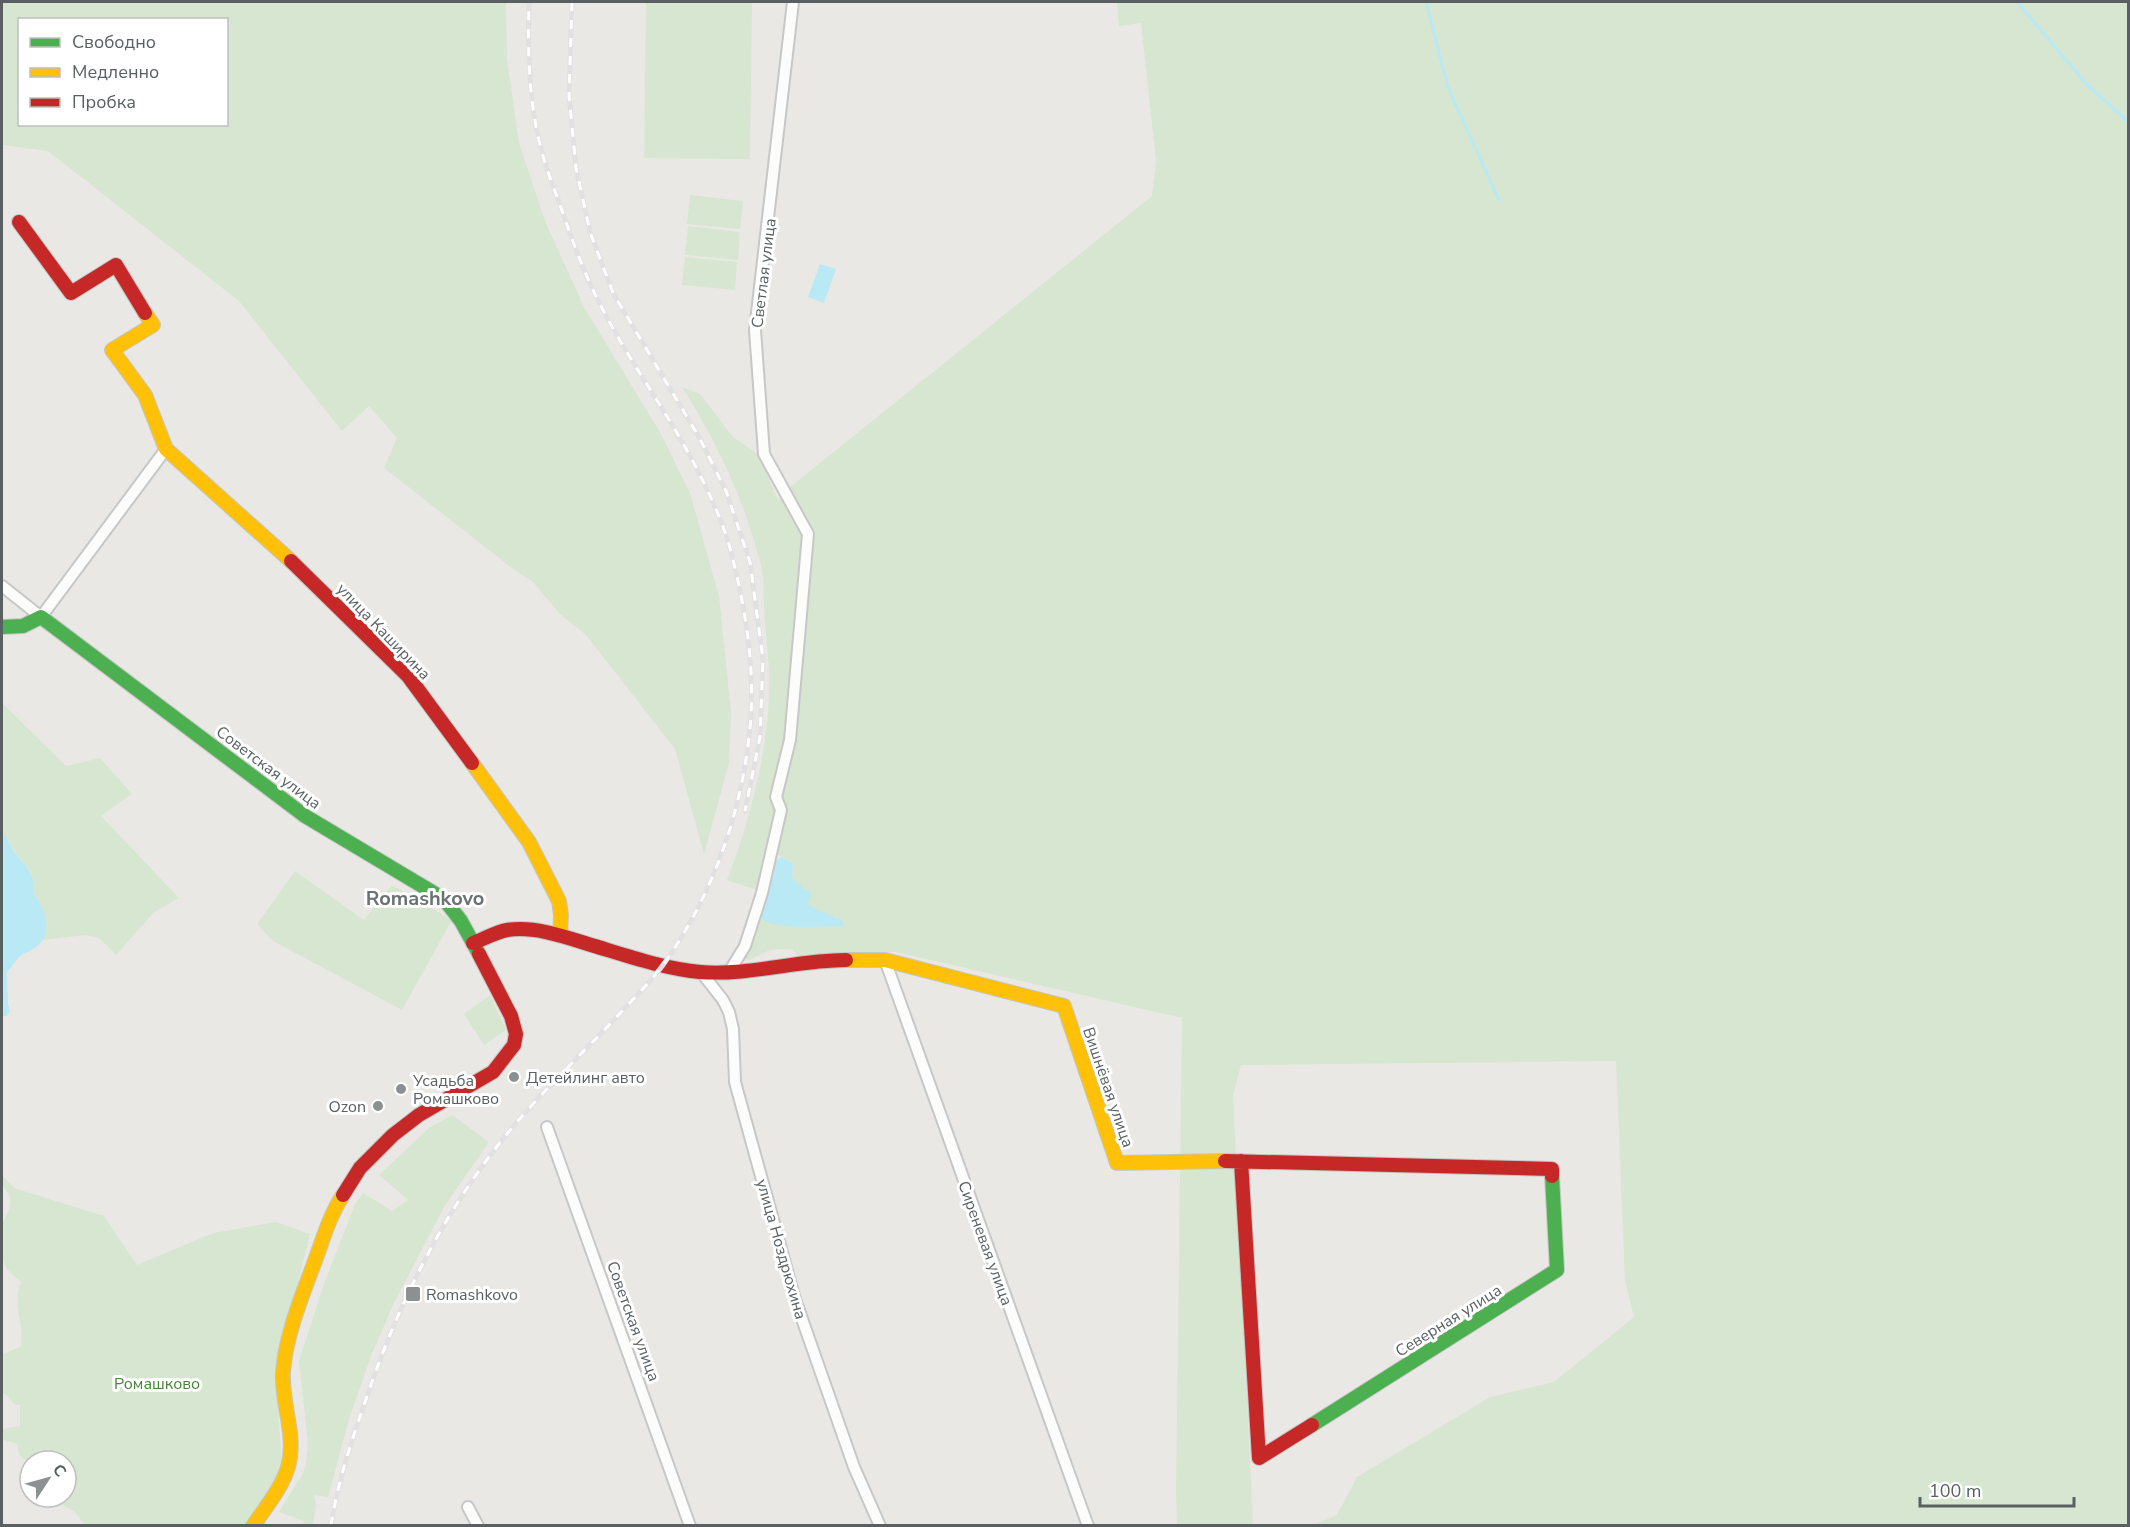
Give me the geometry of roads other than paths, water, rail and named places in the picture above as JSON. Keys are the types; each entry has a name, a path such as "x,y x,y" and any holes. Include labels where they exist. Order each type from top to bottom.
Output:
{"street":[{"name":"Светлая улица","path":"729,972 745,946 762,893 781,810 776,797 790,740 808,534 764,454 755,330 793,2"},
{"path":"2,627 23,626 41,617 166,449 145,395 112,350 153,325 116,265 71,293 19,222"},
{"name":"улица Каширина","path":"166,449 296,566 408,676 529,842 559,901 560,935"},
{"path":"2,586 41,617"},
{"name":"Советская улица","path":"41,617 305,816 444,899 454,910 473,943 511,1016 516,1034 514,1045 493,1072 419,1115 393,1134 360,1168 333,1209 300,1301 286,1351 283,1374 290,1443 288,1467 253,1526"},
{"path":"473,943 506,930 519,929 560,935 662,966 701,972 762,970 782,965 840,960 885,960"},
{"name":"Вишнёвая улица","path":"885,960 1064,1006 1117,1163 1241,1161"},
{"name":"Сиреневая улица","path":"885,960 1088,1526"},
{"name":"улица Ноздрюхина","path":"701,972 723,1000 729,1012 734,1029 735,1082 794,1296 854,1467 880,1526"},
{"name":"Советская улица","path":"547,1127 690,1526"},
{"name":"Северная улица","path":"1241,1161 1552,1168 1557,1270 1258,1458 1241,1161"},
{"path":"468,1507 478,1526"}],"water":[{"path":"820,264 836,269 824,303 808,297"},
{"path":"2,835 7,837 14,852 28,869 33,883 33,893 46,921 45,935 41,942 19,957 7,972 10,1011 7,1016 2,1016"},
{"path":"781,857 793,863 792,878 812,895 807,904 839,919 844,926 789,926 759,918 775,862"}],"waterway":[{"path":"1426,2 1448,88 1499,200"},
{"path":"2017,2 2088,86 2128,121"}],"railway":[{"path":"331,1526 344,1467 373,1378 399,1313 430,1250 466,1190 500,1142 651,980 680,939 709,885 721,856 739,797 749,737 752,694 750,652 744,610 729,543 717,511 688,451 611,326 588,279 573,241 548,172 537,130 530,76 529,2"},
{"path":"572,2 569,95 576,168 590,232 613,293 699,437 726,491 750,562 763,659 760,737 745,811"}],"place":[{"name":"Детейлинг авто","path":"514,1077"},
{"name":"Усадьба Ромашково","path":"401,1089"},
{"name":"Ozon","path":"378,1106"},
{"name":"Romashkovo","path":"413,1294"}],"district":[{"name":"Romashkovo","path":"425,898"}],"park label":[{"name":"Ромашково","path":"157,1383"}]}
